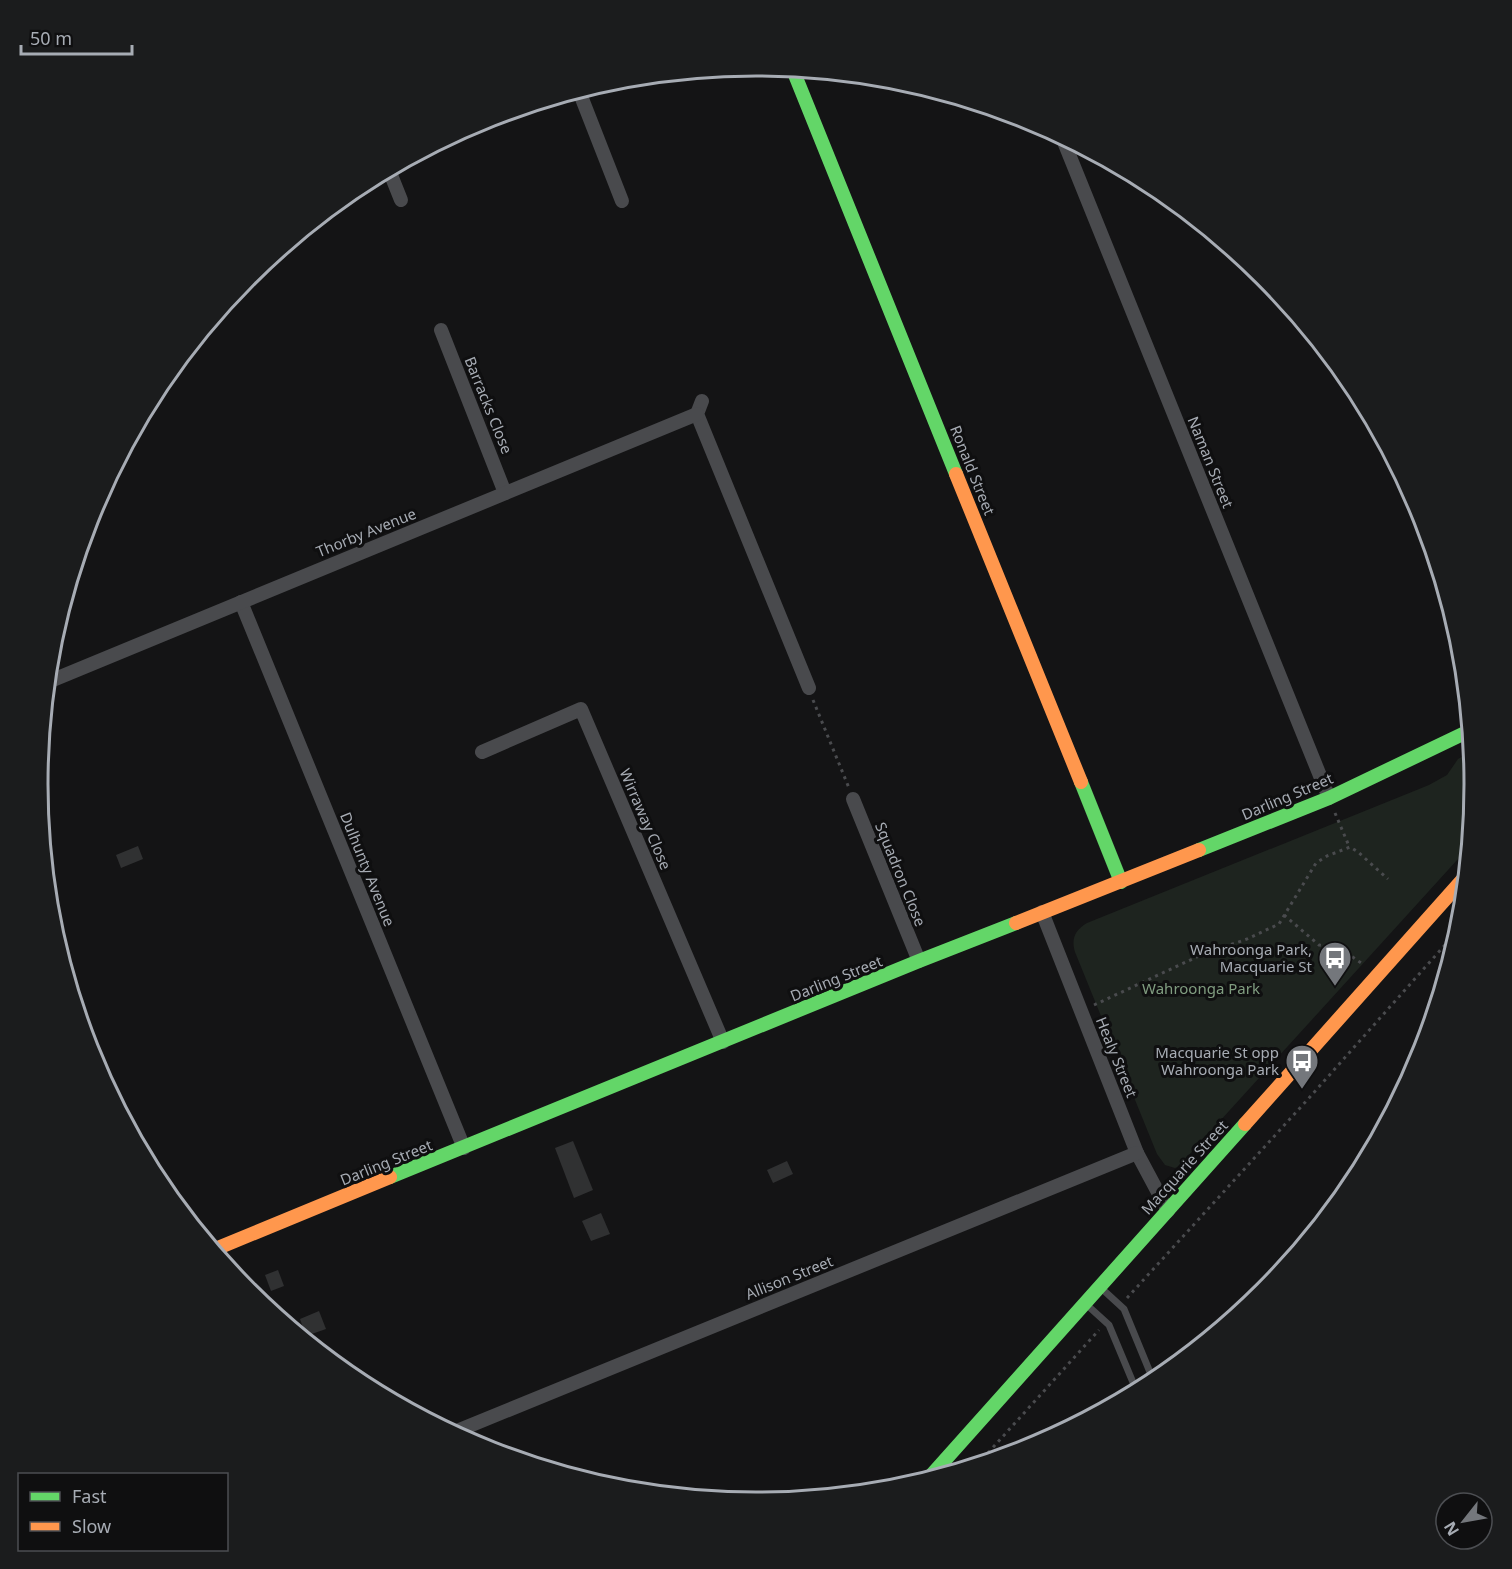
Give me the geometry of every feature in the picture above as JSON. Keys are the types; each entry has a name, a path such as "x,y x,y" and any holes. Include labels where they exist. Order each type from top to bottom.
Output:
{"street":[{"name":"Ronald Street","path":"796,78 1121,882"},
{"path":"582,99 622,201"},
{"name":"Naman Street","path":"1066,149 1329,798"},
{"path":"391,178 401,200"},
{"name":"Barracks Close","path":"441,330 506,493"},
{"name":"Thorby Avenue","path":"57,678 506,493 699,408 809,688"},
{"name":"Dulhunty Avenue","path":"241,602 464,1148"},
{"name":"Wirraway Close","path":"482,752 581,709 723,1042"},
{"name":"Darling Street","path":"221,1247 919,961 1329,798 1462,734"},
{"name":"Squadron Close","path":"853,798 919,961"},
{"name":"Macquarie Street","path":"938,1468 1456,887"},
{"name":"Healy Street","path":"1042,912 1137,1153 1167,1211"},
{"name":"Allison Street","path":"463,1429 1137,1153"}],"lane":[{"path":"1100,1287 1124,1309 1150,1372"},
{"path":"1085,1304 1109,1325 1133,1383"}],"path":[{"path":"809,688 853,798"},
{"path":"1329,798 1350,847 1388,879"},
{"path":"1081,1011 1201,955 1247,939 1279,924 1316,863 1350,847"},
{"path":"1284,915 1319,945 1338,947 1378,974"},
{"path":"1120,1306 1445,945"},
{"path":"987,1454 1106,1322"}],"green space":[{"name":"Wahroonga Park","path":"1463,756 1464,784 1460,857 1179,1166 1175,1168 1165,1165 1157,1154 1075,952 1074,939 1077,932 1087,923 1429,785 1447,775 1458,759"}],"building":[{"path":"138,846 143,859 121,868 116,855"},
{"path":"573,1141 593,1190 574,1198 555,1148"},
{"path":"787,1161 793,1174 773,1183 767,1170"},
{"path":"601,1213 610,1234 591,1241 582,1221"},
{"path":"278,1270 284,1286 271,1291 265,1275"},
{"path":"319,1311 326,1329 311,1334 303,1329 300,1319"}],"traffic: fast":[{"path":"796,78 956,474"},
{"path":"1199,850 1329,798 1462,734"},
{"path":"1081,782 1121,882"},
{"path":"390,1177 1016,923"},
{"path":"937,1468 1245,1124"}],"traffic: slow":[{"path":"956,474 1081,782"},
{"path":"1016,923 1199,850"},
{"path":"1245,1124 1456,887"},
{"path":"220,1247 390,1177"}],"place":[{"name":"Wahroonga Park, Macquarie St","path":"1335,987"},
{"name":"Macquarie St opp Wahroonga Park","path":"1302,1090"}]}
